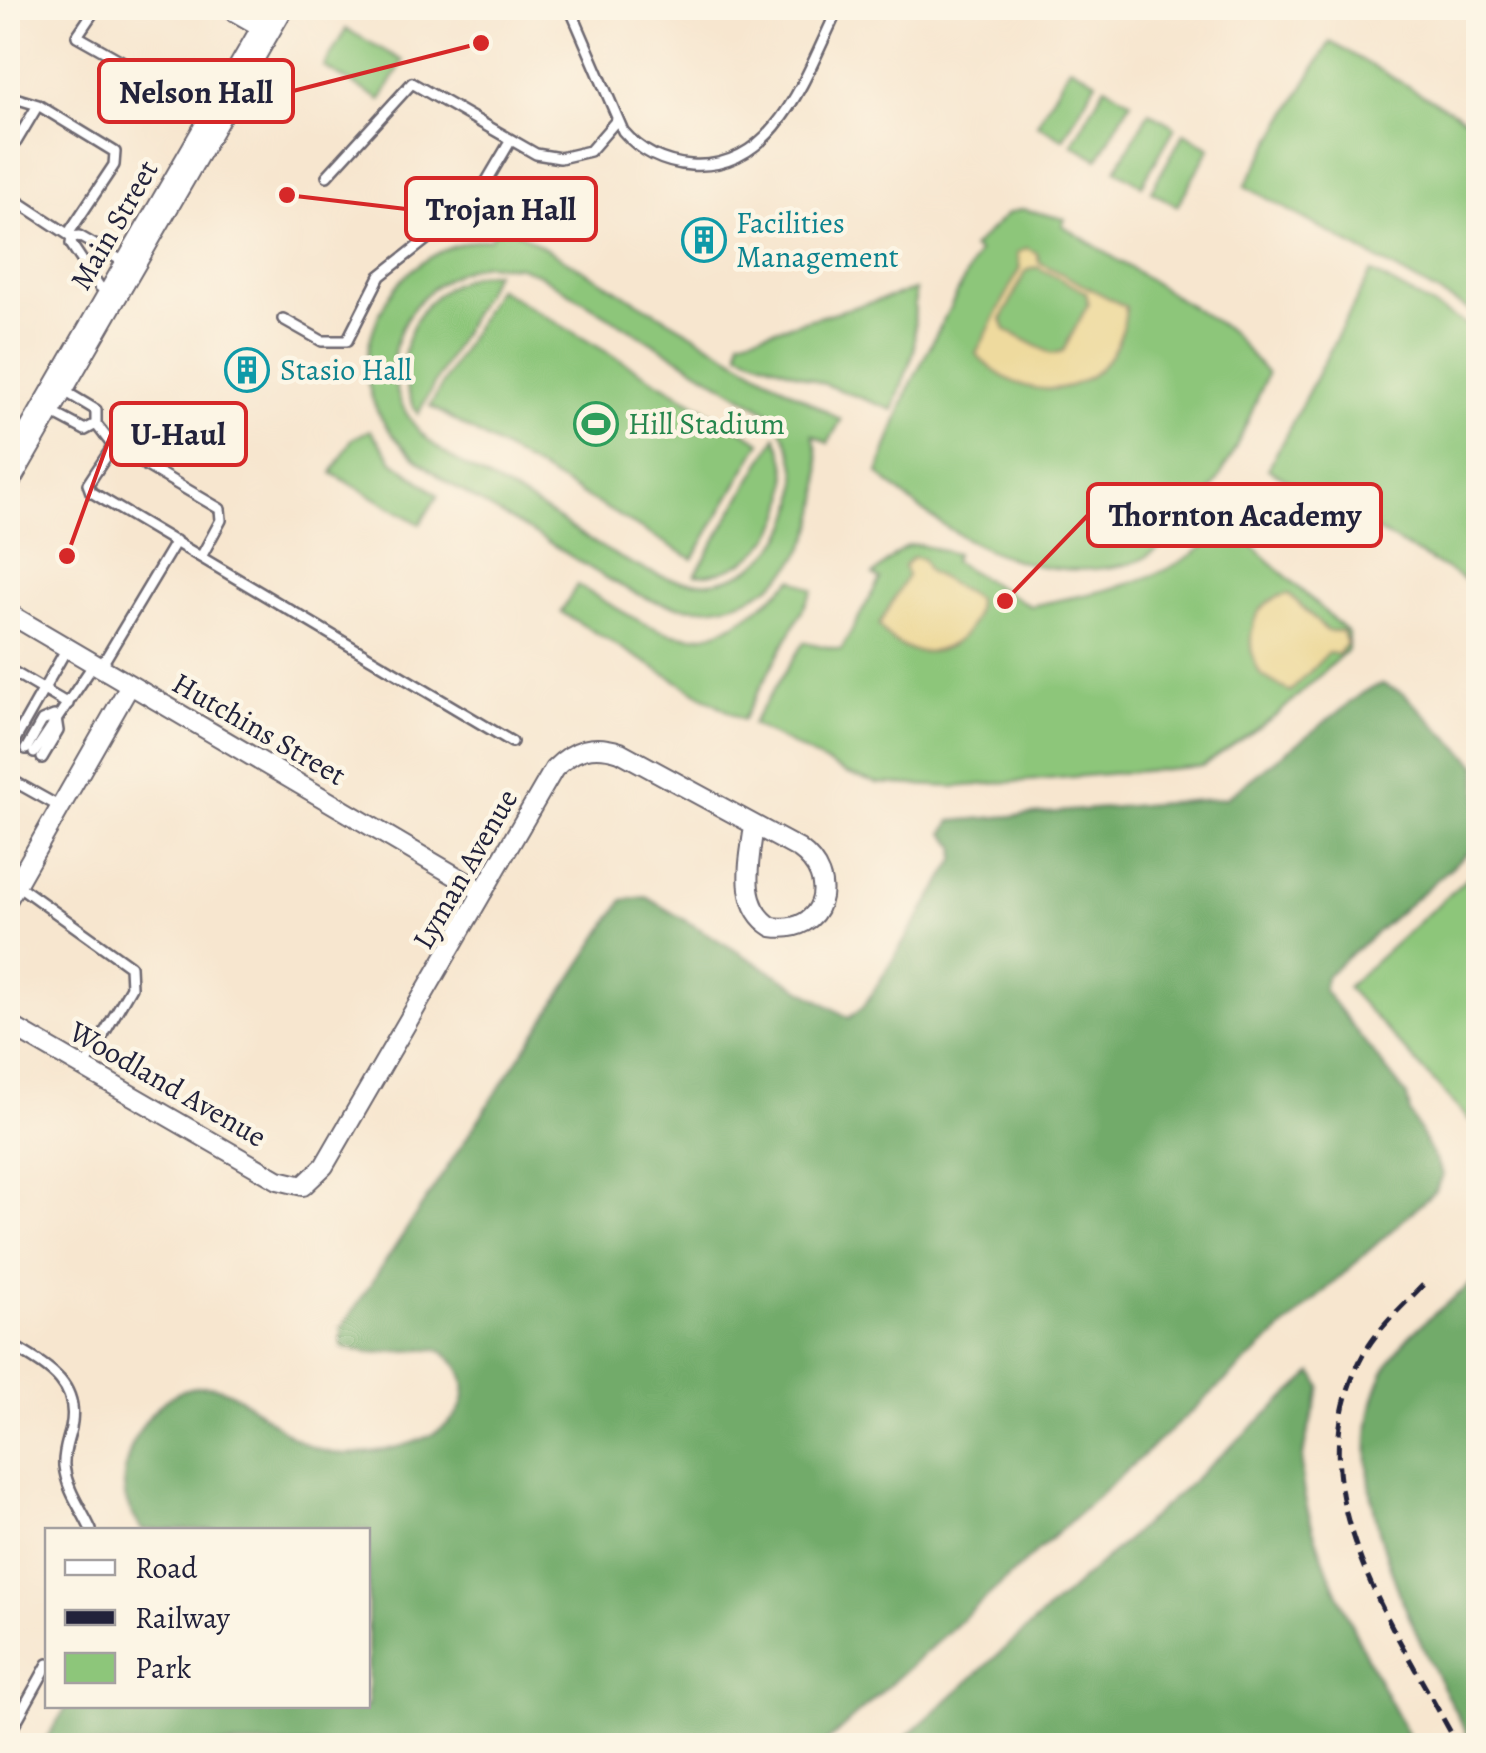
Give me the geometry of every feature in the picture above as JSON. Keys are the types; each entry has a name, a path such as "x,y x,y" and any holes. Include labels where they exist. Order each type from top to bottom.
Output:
{"main road":[{"name":"Main Street","path":"8,476 272,18"}],"street":[{"path":"228,8 272,18"},
{"name":"Hutchins Street","path":"8,612 483,892"},
{"path":"12,891 130,685"},
{"name":"Lyman Avenue","path":"303,1186 319,1174 554,769 584,748 620,752 800,849 820,870 826,886 824,902 802,924 772,927 753,909 748,885 754,825"},
{"name":"Woodland Avenue","path":"8,1024 278,1180 303,1186"}],"lane":[{"path":"96,8 77,36 216,114"},
{"path":"570,8 616,121 633,143 658,158 697,165 736,159 759,145 782,117 838,12"},
{"path":"327,176 412,83 536,154 571,157 590,151 616,121"},
{"path":"8,96 38,104 114,152 114,165 70,236 71,244 99,286 111,295"},
{"path":"16,142 38,104"},
{"path":"283,319 322,341 348,341 380,276 475,201 511,140"},
{"path":"8,196 70,236 79,236 129,264"},
{"path":"52,398 85,430 96,424"},
{"path":"52,398 96,410 96,424 112,446 220,509 221,520 201,556"},
{"path":"112,446 88,488 512,742"},
{"path":"56,715 58,730 34,753 42,722 68,704 97,666 176,542"},
{"path":"8,752 67,648"},
{"path":"8,670 68,704"},
{"path":"15,782 25,770 15,782"},
{"path":"15,782 60,807"},
{"path":"12,891 130,966 130,987 84,1068"},
{"path":"8,1342 56,1374 70,1391 73,1412 64,1459 66,1483 89,1528"},
{"path":"8,1736 45,1669"}],"green space":[{"path":"346,29 403,61 381,100 324,67"},
{"path":"1330,42 1478,126 1478,315 1245,186"},
{"path":"1070,66 1096,81 1063,139 1037,124"},
{"path":"1105,86 1131,101 1098,159 1072,144"},
{"path":"1149,112 1175,127 1142,185 1116,170"},
{"path":"1184,133 1210,148 1177,206 1151,191"},
{"path":"1022,209 1065,219 1062,225 1230,331 1267,374 1234,450 1205,500 1168,541 1146,557 1121,566 1064,569 1005,556 950,529 878,473 908,390 978,252 972,248 1007,214"},
{"path":"500,222 841,420 828,443 813,435 820,475 817,512 805,545 786,572 760,592 728,605 691,608 651,600 605,577 464,492 402,445 380,417 368,385 369,347 384,305 403,279 428,258 458,245 490,239","holes":["484,264 520,267 538,274 768,412 790,449 797,490 785,532 761,561 727,579 697,583 638,567 453,459 415,426 400,401 394,375 395,350 402,326 434,287 457,273"]},
{"path":"495,272 418,414 407,390 404,366 415,321 447,287"},
{"path":"1371,272 1478,331 1478,587 1268,469"},
{"name":"Hill Stadium","path":"497,288 761,442 693,559 430,406"},
{"path":"915,290 914,351 893,410 739,352 740,339"},
{"path":"370,430 393,461 438,495 420,524 332,473 352,439"},
{"path":"776,437 785,461 787,485 784,508 775,529 762,548 743,562 695,575"},
{"path":"1229,524 1348,633 1348,649 1276,716 1202,766 954,787 877,783 848,774 752,724 804,642 841,650 880,579 873,575 910,545 956,554 953,561 1030,606 1112,589 1161,572 1207,544"},
{"path":"793,579 813,590 743,720 561,612 577,585 665,632 710,634 734,624"},
{"path":"1382,684 1403,693 1478,766 1478,844 1327,975 1323,989 1407,1096 1410,1113 1443,1175 1435,1191 823,1745 42,1745 66,1708 370,1708 370,1528 141,1528 125,1496 127,1459 144,1423 157,1408 189,1388 207,1386 223,1390 288,1434 326,1452 365,1453 404,1445 441,1429 454,1417 463,1402 464,1383 458,1367 447,1355 437,1349 371,1353 342,1347 341,1329 623,900 646,897 849,1018 864,1006 955,860 956,847 944,833 951,821 1226,798 1364,692"},
{"path":"1478,868 1478,1114 1470,1121 1347,987"},
{"path":"1478,1278 1478,1745 1474,1746 1429,1660 1387,1558 1374,1506 1368,1455 1372,1406 1389,1363 1418,1328"},
{"path":"1313,1373 1321,1387 1302,1469 1314,1531 1344,1609 1413,1745 897,1745"}],"sand":[{"path":"1027,248 1037,253 1039,262 1126,307 1120,336 1108,359 1090,376 1069,386 1046,389 1022,385 998,373 976,354 1020,268 1017,253","holes":["1037,267 1086,292 1088,304 1063,351 1052,354 1006,330 1002,319 1026,271"]},
{"path":"913,557 923,559 928,571 977,599 974,618 965,633 938,650 906,648 891,640 879,625 907,576 904,566"},
{"path":"1289,594 1327,631 1342,631 1347,643 1338,654 1328,653 1290,692 1261,675 1251,638 1253,625 1265,605"}],"railway":[{"path":"1423,1285 1383,1327 1363,1355 1344,1406 1338,1456 1345,1507 1360,1557 1381,1606 1458,1746"}],"place":[{"name":"Nelson Hall","path":"481,43"},
{"name":"Trojan Hall","path":"287,195"},
{"name":"Facilities Management","path":"704,240"},
{"name":"Stasio Hall","path":"247,370"},
{"name":"Hill Stadium","path":"596,424"},
{"name":"U-Haul","path":"67,556"},
{"name":"Thornton Academy","path":"1005,601"}]}
